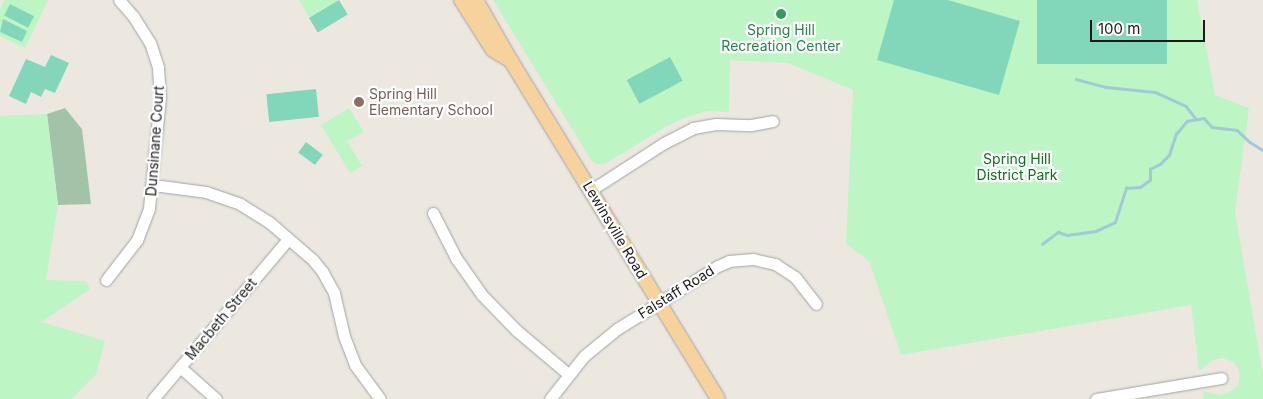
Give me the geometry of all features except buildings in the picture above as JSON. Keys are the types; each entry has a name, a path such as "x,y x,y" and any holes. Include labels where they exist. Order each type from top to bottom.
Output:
{"main road":[{"name":"Lewinsville Road","path":"460,0 494,50 511,61"},
{"name":"Lewinsville Road","path":"476,0 511,61 718,399"}],"street":[{"name":"Dunsinane Court","path":"106,280 137,240 150,208 160,97 158,67 150,42 120,0"},
{"path":"591,190 664,143 693,128 716,124 751,125 773,121"},
{"path":"153,185 188,188 223,197 255,212 313,260 329,282 338,305 348,350 363,378 380,399"},
{"path":"433,213 456,258 482,296 516,330 568,374"},
{"name":"Macbeth Street","path":"153,399 288,239"},
{"name":"Falstaff Road","path":"550,399 568,374 599,342 718,266 735,260 753,259 775,264 786,270 803,286 816,304"},
{"path":"180,367 216,399"},
{"path":"1096,399 1221,378"}],"green space":[{"path":"5,0 48,0 25,48 0,36 0,9"},
{"path":"299,0 336,0 337,2 310,19"},
{"path":"339,0 348,15 318,33 309,18"},
{"name":"Spring Hill District Park","path":"493,0 1197,0 1215,95 1249,108 1235,212 1263,375 1263,399 1204,399 1203,391 1219,395 1232,391 1238,385 1240,373 1234,362 1222,358 1213,360 1199,371 1191,305 901,355 869,261 846,244 853,90 788,63 730,60 729,112 708,111 689,116 665,127 605,164 596,164 591,160"},
{"path":"894,0 948,0 1020,21 999,95 877,60"},
{"path":"1037,0 1167,0 1167,64 1037,64"},
{"path":"10,4 34,16 28,28 4,16"},
{"path":"3,19 27,31 22,42 0,32"},
{"path":"51,55 69,63 55,93 45,89 41,97 31,92 26,104 9,96 26,59 45,67"},
{"path":"670,57 683,81 639,104 627,80"},
{"path":"316,89 319,117 269,122 266,94"},
{"path":"65,108 82,129 91,204 58,205 47,114"},
{"path":"349,108 364,132 347,141 362,166 350,173 321,125"},
{"path":"47,114 58,205 46,280 86,281 90,289 42,322 105,341 96,374 71,399 0,399 0,116"},
{"path":"306,142 323,155 315,165 298,152"}],"waterway":[{"path":"1076,79 1106,87 1155,92 1186,106 1196,119"},
{"path":"1042,244 1058,232 1067,235 1096,231 1115,222 1126,188 1140,187 1150,180 1150,169 1160,164 1169,155 1176,134 1187,121 1204,118 1212,127 1237,130 1250,142 1263,150"}],"place":[{"name":"Spring Hill Recreation Center","path":"781,14"},
{"name":"Spring Hill Elementary School","path":"359,102"}]}
